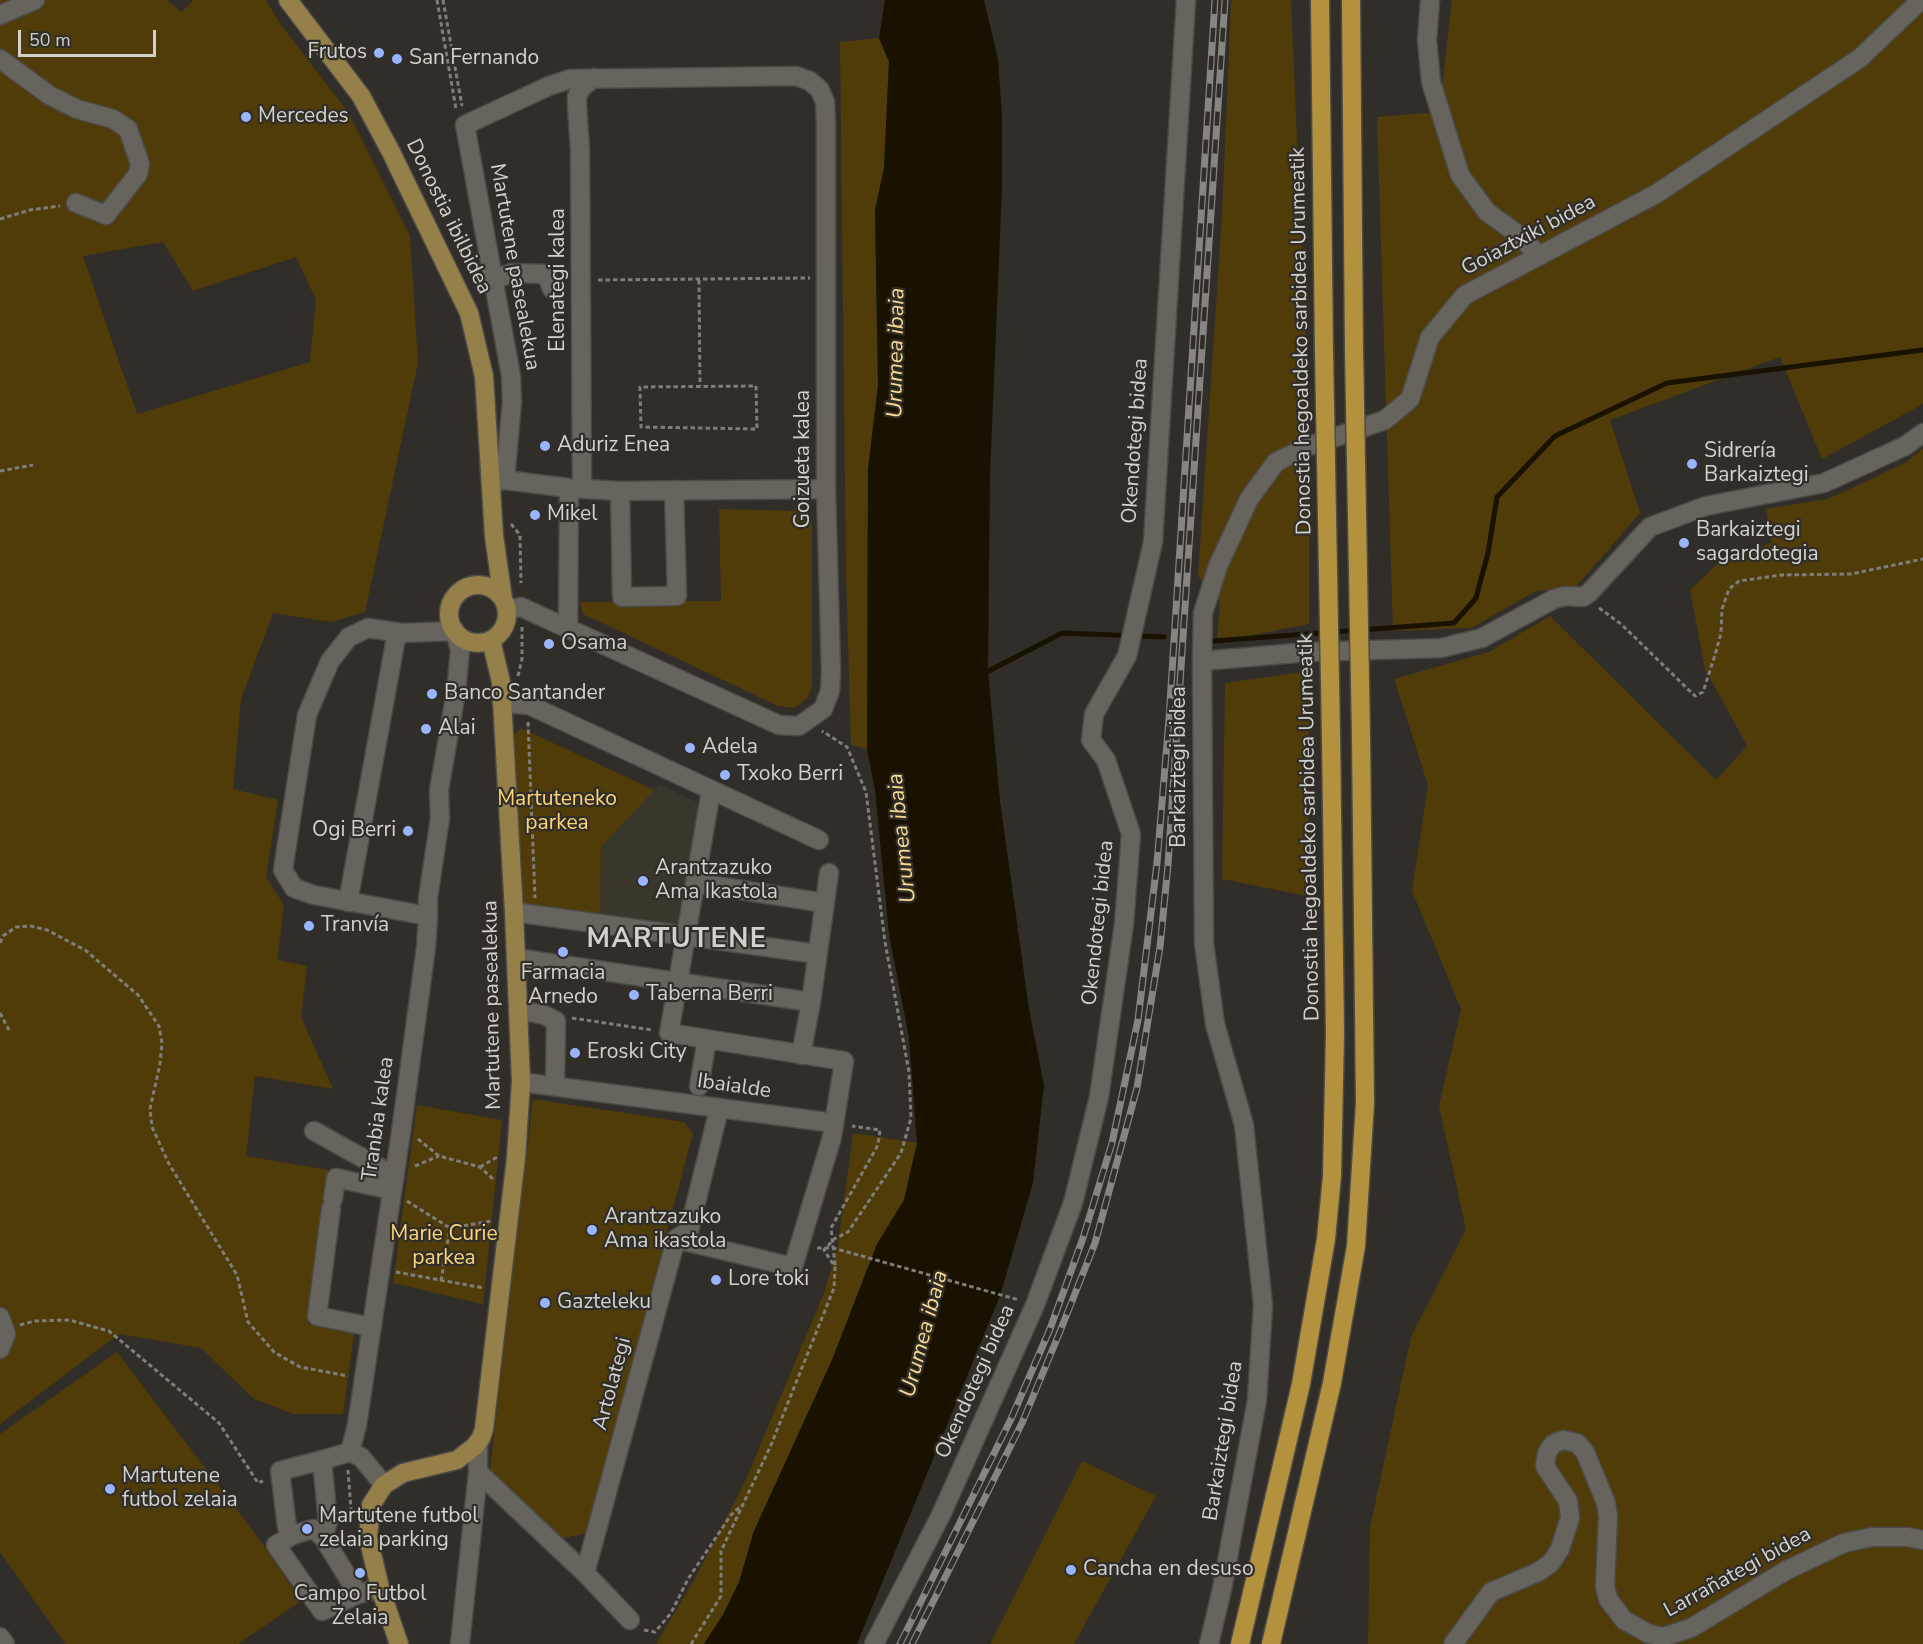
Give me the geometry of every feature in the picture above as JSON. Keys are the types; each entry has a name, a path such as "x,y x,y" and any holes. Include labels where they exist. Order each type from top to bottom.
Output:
{"highway":[{"name":"Donostia hegoaldeko sarbidea Urumeatik","path":"1240,1644 1301,1384 1326,1239 1332,1176 1335,1033 1320,0"},
{"path":"1271,1644 1332,1383 1356,1246 1365,1103 1351,0"}],"main road":[{"name":"Donostia ibilbidea","path":"288,0 361,96 391,152 469,313 484,376 498,481"},
{"name":"Martutene pasealekua","path":"454,631 449,613 451,603 464,588 473,585 488,564 494,536 498,481"},
{"name":"Martutene pasealekua","path":"494,536 505,604"},
{"path":"454,631 467,641 484,643 501,633 506,622 505,604 490,587 473,585"},
{"name":"Martutene pasealekua","path":"478,1442 484,1429 501,1291 522,1082 502,703 498,665 491,640"},
{"path":"399,1644 380,1588 368,1537 371,1505 384,1485 403,1473 457,1460 478,1442"}],"street":[{"path":"0,15 35,0"},
{"name":"Okendotegi bidea","path":"874,1644 941,1515 1035,1305 1073,1203 1099,1097 1110,1030 1131,834 1106,760 1091,740 1094,714 1127,656 1137,621 1153,542 1186,0"},
{"path":"1430,0 1427,40 1431,82 1460,175 1487,212 1516,233 1540,256"},
{"name":"Goiaztxiki bidea","path":"1202,660 1203,613 1218,566 1249,499 1276,462 1309,446 1385,420 1410,399 1430,337 1465,295 1656,194 1860,58 1921,0"},
{"path":"0,58 49,95 77,109 113,119 128,129 140,164 138,174 106,215 76,204"},
{"name":"Goizueta kalea","path":"465,125 549,86 570,79 796,76 810,81 820,90 825,102 826,489 830,691 823,709 799,726 779,725 568,627 521,607 505,604"},
{"name":"Elenategi kalea","path":"576,488 581,280 580,150 577,96 582,87 594,78"},
{"name":"Martutene pasealekua","path":"465,125 511,376 512,401 498,481"},
{"path":"495,279 512,273 546,274 552,289"},
{"path":"1583,597 1650,527 1706,506 1824,483 1905,446 1923,434"},
{"path":"498,481 620,490 826,489"},
{"path":"568,627 576,488"},
{"path":"620,490 622,597 677,596 674,490"},
{"name":"Barkaiztegi bidea","path":"1209,1644 1222,1589 1257,1400 1263,1305 1244,1125 1215,1024 1204,943 1202,660 1308,652 1442,648 1482,638 1554,599 1583,597"},
{"path":"428,916 314,895 294,888 283,870 307,715 330,662 349,637 368,628 396,632 454,631"},
{"name":"Tranbia kalea","path":"350,1452 364,1379 405,1101 428,916 428,898 440,818 439,790 460,663 460,650 454,631"},
{"path":"348,902 396,632"},
{"path":"502,703 529,705 819,840"},
{"path":"676,1239 793,1267 834,1123 843,1061 669,1033 676,981 696,883 711,791"},
{"path":"801,1055 811,1002 829,873"},
{"path":"696,883 825,903"},
{"path":"514,912 817,954"},
{"path":"516,958 811,1002"},
{"path":"519,1010 544,1015 556,1021 555,1085"},
{"path":"699,1086 706,1039"},
{"name":"Ibaialde","path":"522,1082 834,1123"},
{"name":"Artolategi","path":"585,1573 676,1239 689,1231 719,1108"},
{"path":"314,1131 393,1183"},
{"path":"372,1327 317,1316 332,1204 336,1178 393,1183"},
{"path":"0,1349 6,1334 2,1323"},
{"name":"Larrañategi bidea","path":"1453,1644 1491,1592 1538,1572 1551,1563 1560,1549 1569,1518 1568,1501 1545,1466 1547,1453 1553,1444 1563,1440 1577,1443 1585,1452 1605,1503 1608,1516 1605,1577 1608,1599 1624,1620 1649,1634 1674,1636 1691,1628 1787,1570 1844,1542 1872,1537 1908,1537 1923,1540"},
{"path":"460,1644 478,1472 478,1442"},
{"path":"293,1535 287,1527 280,1471 350,1452 360,1456 384,1485"},
{"path":"322,1460 328,1522 323,1536"},
{"path":"478,1472 585,1573 630,1620"},
{"path":"358,1594 323,1536 313,1529 293,1535 276,1545 322,1611 358,1594 380,1588"},
{"path":"0,1637 6,1644"}],"path":[{"path":"437,0 457,120 465,125"},
{"path":"443,0 465,125"},
{"path":"0,219 30,210 76,204"},
{"path":"581,280 826,278"},
{"path":"699,280 700,386"},
{"path":"700,386 756,386 757,429 641,427 640,387 700,386"},
{"path":"0,471 33,465"},
{"path":"1583,597 1621,624 1695,696 1703,693 1721,633 1722,609 1730,589 1739,581 1782,575 1851,574 1923,559"},
{"path":"529,705 527,731 536,915"},
{"path":"0,943 3,936 16,927 47,930 85,950 138,995 159,1026 162,1043 150,1109 152,1127 168,1164 237,1275 248,1322 274,1352 300,1367 364,1379"},
{"path":"0,1013 9,1030"},
{"path":"556,1021 570,1018 669,1033"},
{"path":"834,1123 880,1130 878,1145 831,1228 835,1267"},
{"path":"401,1132 413,1134 439,1156 480,1167 495,1181 513,1184"},
{"path":"439,1156 408,1168 393,1183 405,1200 450,1228 491,1221 509,1224"},
{"path":"441,1281 450,1228"},
{"path":"833,1248 1035,1305"},
{"path":"380,1271 501,1291"},
{"path":"2,1323 69,1320 108,1331 219,1423 258,1484 280,1471"},
{"path":"630,1620 645,1630 655,1632 671,1613 688,1579 730,1515 743,1503"}],"shaded area":[{"name":"Arantzazuko Ama Ikastola","path":"659,784 700,804 678,925 600,914 601,847"}],"green space":[{"path":"0,0 167,0 181,12 194,0 266,0 281,25 348,112 410,236 418,363 365,612 331,622 273,613 241,699 233,789 278,800 266,877 284,905 277,960 307,966 301,1017 333,1089 255,1076 246,1156 328,1170 308,1324 354,1333 343,1414 294,1414 254,1399 201,1348 119,1334 0,1424","holes":["163,242 193,291 296,257 316,300 310,362 137,414 83,256"]},
{"path":"1231,0 1291,0 1309,425 1309,624 1217,642 1220,602 1198,576 1222,216"},
{"path":"1452,0 1923,0 1923,404 1822,459 1780,357 1610,420 1640,513 1575,588 1536,591 1471,628 1393,631 1377,117 1439,112"},
{"path":"879,38 889,61 884,168 875,210 878,386 868,469 867,749 851,745 846,573 840,42"},
{"path":"1923,449 1923,1644 1368,1644 1370,1527 1411,1337 1466,1229 1439,1106 1461,1009 1412,891 1428,785 1394,679 1489,652 1550,616 1716,780 1747,746 1705,669 1690,590 1716,565 1772,542 1766,509 1828,499 1905,463"},
{"path":"719,509 803,511 812,520 812,686 807,699 794,708 778,706 583,614 580,602 721,601"},
{"path":"1310,671 1307,896 1222,879 1225,683"},
{"name":"Martuteneko parkea","path":"521,728 654,790 601,847 600,914 524,905 514,735"},
{"name":"Arantzazuko Ama ikastola","path":"533,1099 684,1122 693,1133 587,1533 563,1538 490,1470"},
{"name":"Marie Curie parkea","path":"417,1105 502,1120 483,1304 393,1283"},
{"path":"853,1133 917,1143 904,1200 877,1244 832,1360 754,1531 739,1582 724,1613 704,1644 656,1644 694,1580 744,1484 824,1293 838,1246"},
{"name":"Martutene futbol zelaia","path":"117,1352 262,1543 301,1601 238,1644 65,1644 0,1552 0,1434"},
{"name":"Cancha en desuso","path":"1082,1461 1156,1496 1074,1644 990,1644"}],"water":[{"name":"Urumea ibaia","path":"885,0 984,0 998,59 1002,116 1002,189 990,474 988,671 1000,801 1029,1009 1044,1085 1033,1183 1000,1296 857,1644 704,1644 724,1613 739,1582 754,1531 832,1360 877,1244 904,1200 917,1143 909,1038 889,934 875,790 867,749 868,469 878,386 875,210 884,168 889,62 879,38"}],"waterway":[{"path":"1213,641 1454,623 1476,598 1488,553 1497,497 1555,436 1667,383 1923,350"},
{"path":"983,674 1062,633 1164,637"}],"railway":[{"path":"900,1644 1011,1419 1050,1329 1083,1238 1112,1143 1138,1020 1157,863 1169,719 1215,0"},
{"path":"912,1644 1022,1423 1059,1334 1095,1243 1137,1088 1160,947 1168,865 1225,0"}],"place":[{"name":"Frutos","path":"379,53"},
{"name":"San Fernando","path":"397,59"},
{"name":"Mercedes","path":"246,117"},
{"name":"Aduriz Enea","path":"545,446"},
{"name":"Sidrería Barkaiztegi","path":"1692,464"},
{"name":"Mikel","path":"535,515"},
{"name":"Barkaiztegi sagardotegia","path":"1684,543"},
{"name":"Osama","path":"549,644"},
{"name":"Banco Santander","path":"432,694"},
{"name":"Alai","path":"426,729"},
{"name":"Adela","path":"690,748"},
{"name":"Txoko Berri","path":"725,775"},
{"name":"Ogi Berri","path":"408,831"},
{"name":"Arantzazuko Ama Ikastola","path":"643,881"},
{"name":"Tranvía","path":"309,926"},
{"name":"Farmacia Arnedo","path":"563,952"},
{"name":"Taberna Berri","path":"634,995"},
{"name":"Eroski City","path":"575,1053"},
{"name":"Arantzazuko Ama ikastola","path":"592,1230"},
{"name":"Lore toki","path":"716,1280"},
{"name":"Gazteleku","path":"545,1303"},
{"name":"Martutene futbol zelaia","path":"110,1489"},
{"name":"Martutene futbol zelaia parking","path":"307,1529"},
{"name":"Cancha en desuso","path":"1071,1570"},
{"name":"Campo Futbol Zelaia","path":"360,1573"}],"district":[{"name":"MARTUTENE","path":"677,940"}]}
